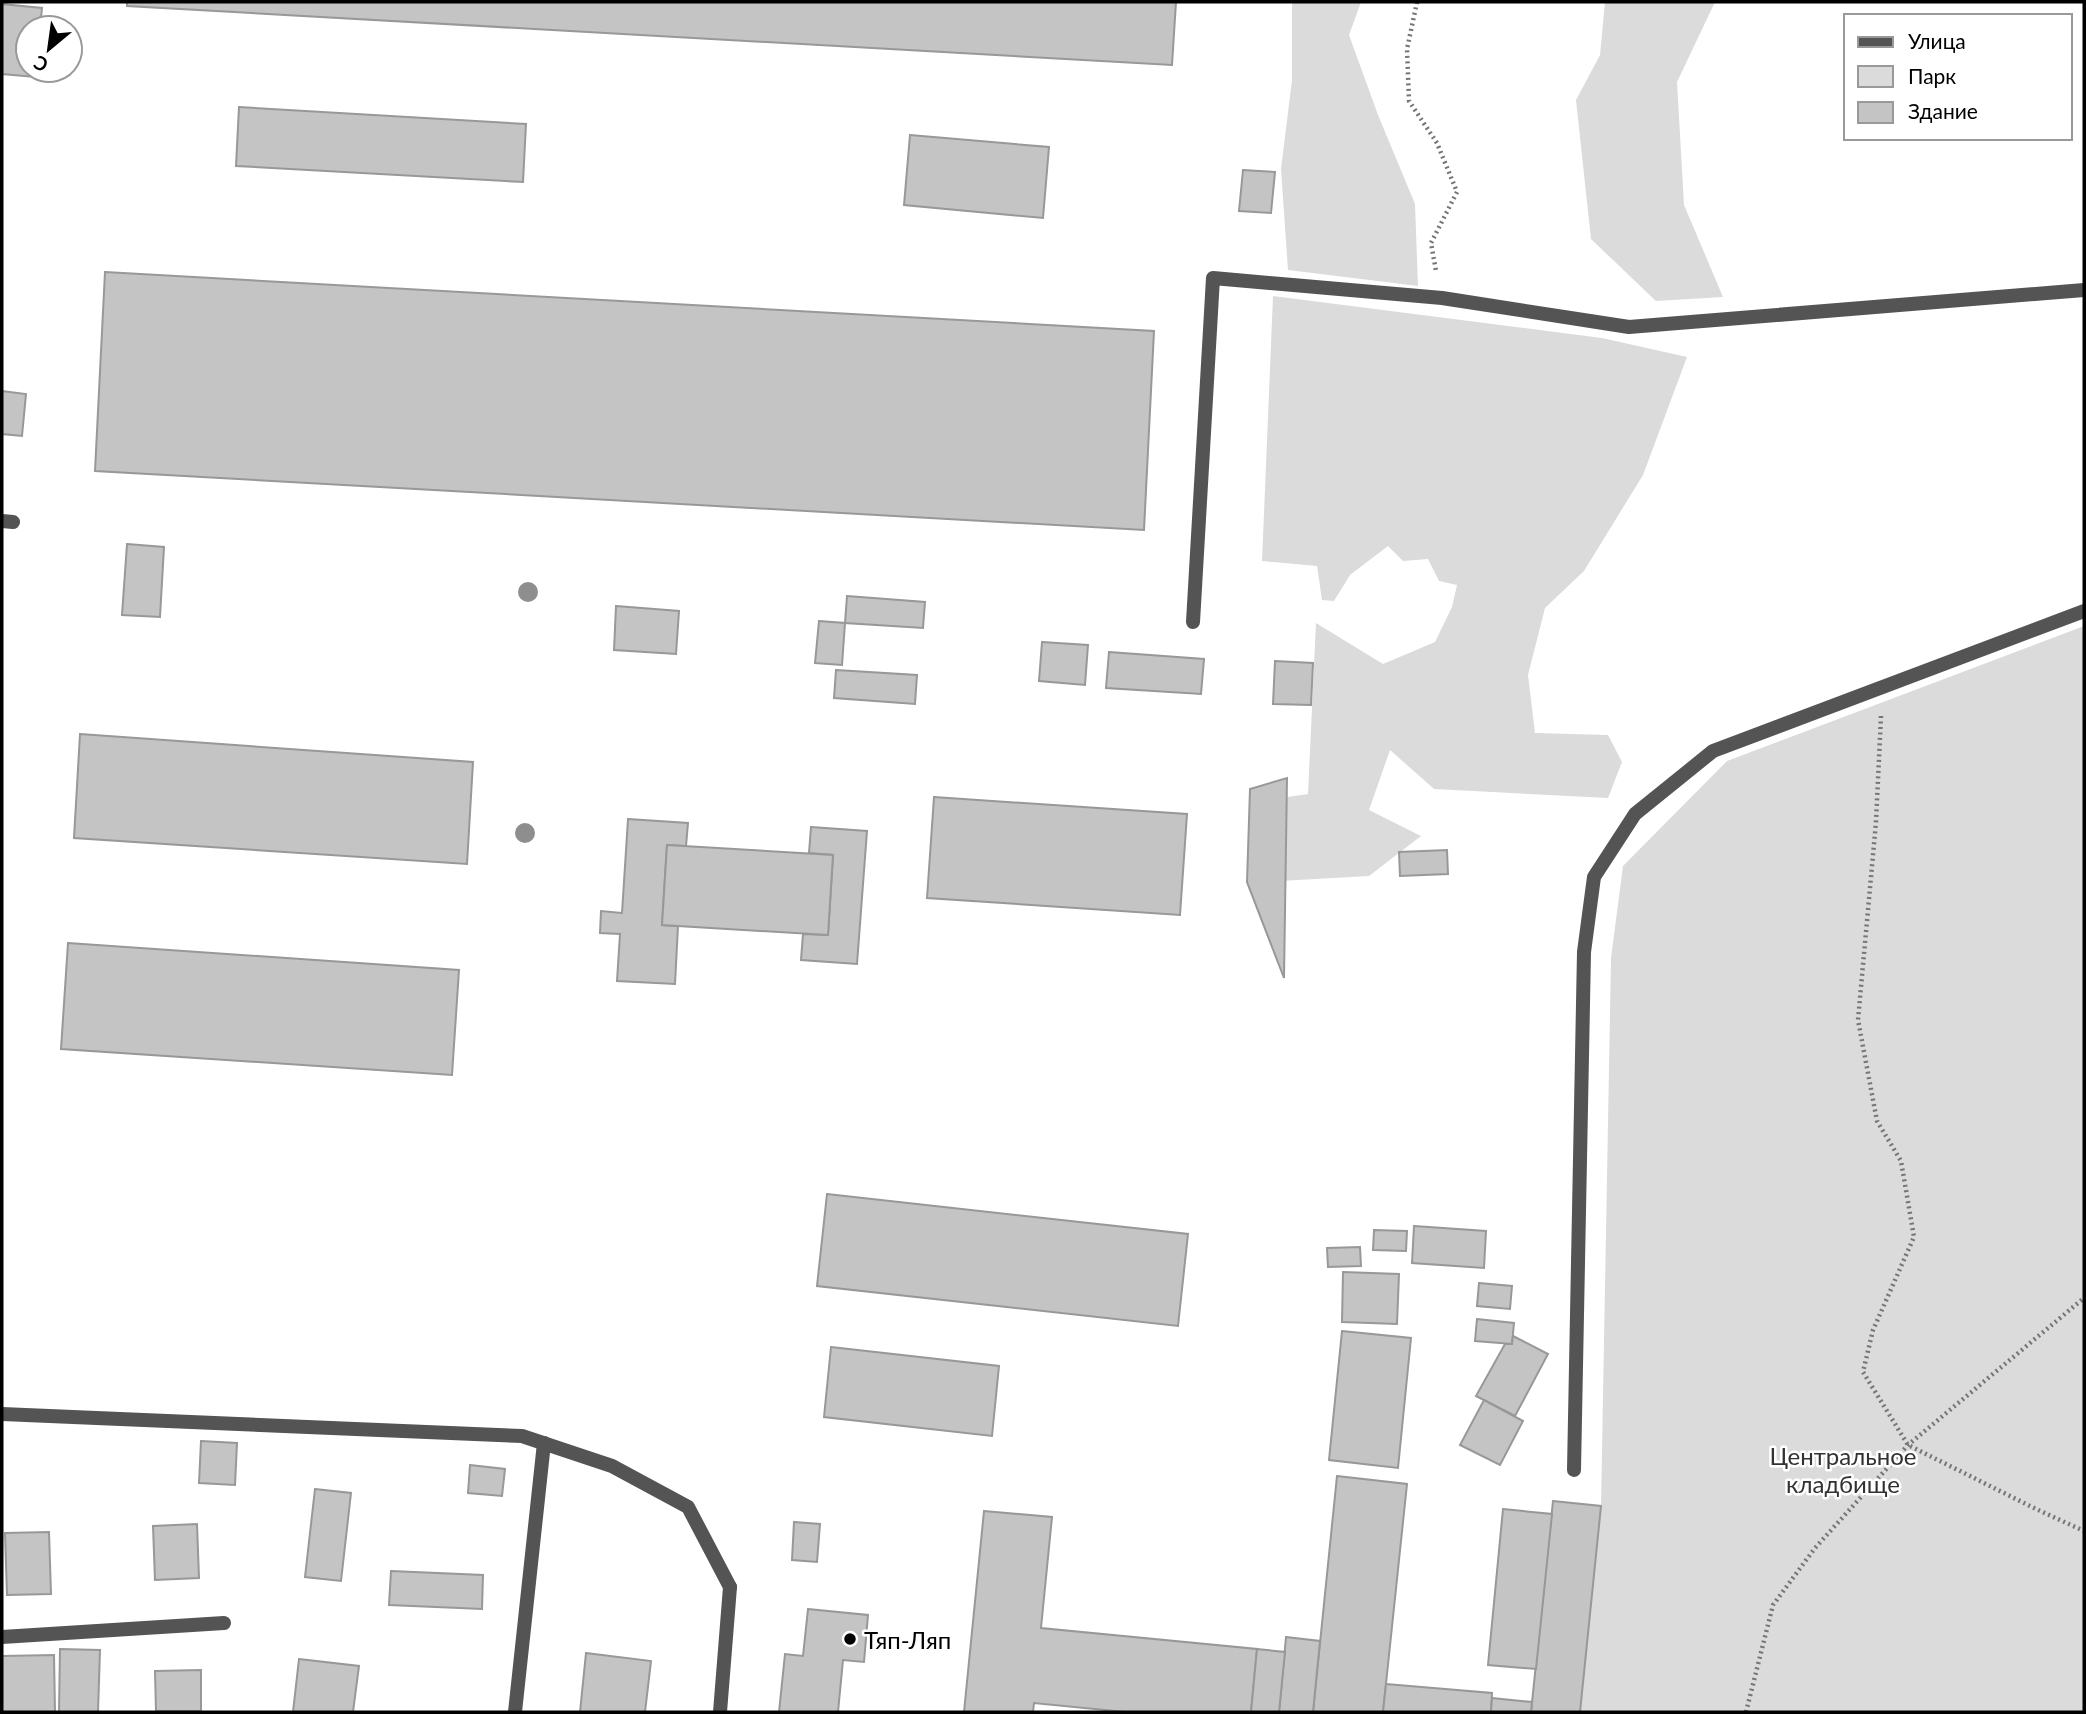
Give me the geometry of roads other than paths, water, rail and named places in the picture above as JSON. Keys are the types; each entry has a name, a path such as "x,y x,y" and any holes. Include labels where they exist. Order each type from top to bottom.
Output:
{"street":[{"path":"1193,622 1213,278 1442,298 1629,327 2084,290"},
{"path":"1574,1469 1584,952 1594,877 1635,814 1713,751 2084,611"},
{"path":"2,1415 522,1436 612,1466 688,1507 730,1587 720,1712"},
{"path":"515,1712 544,1443"},
{"path":"2,1637 224,1623"}],"place":[{"name":"Тяп-Ляп","path":"850,1639"}],"park label":[{"name":"Центральное кладбище","path":"1843,1469"}]}
